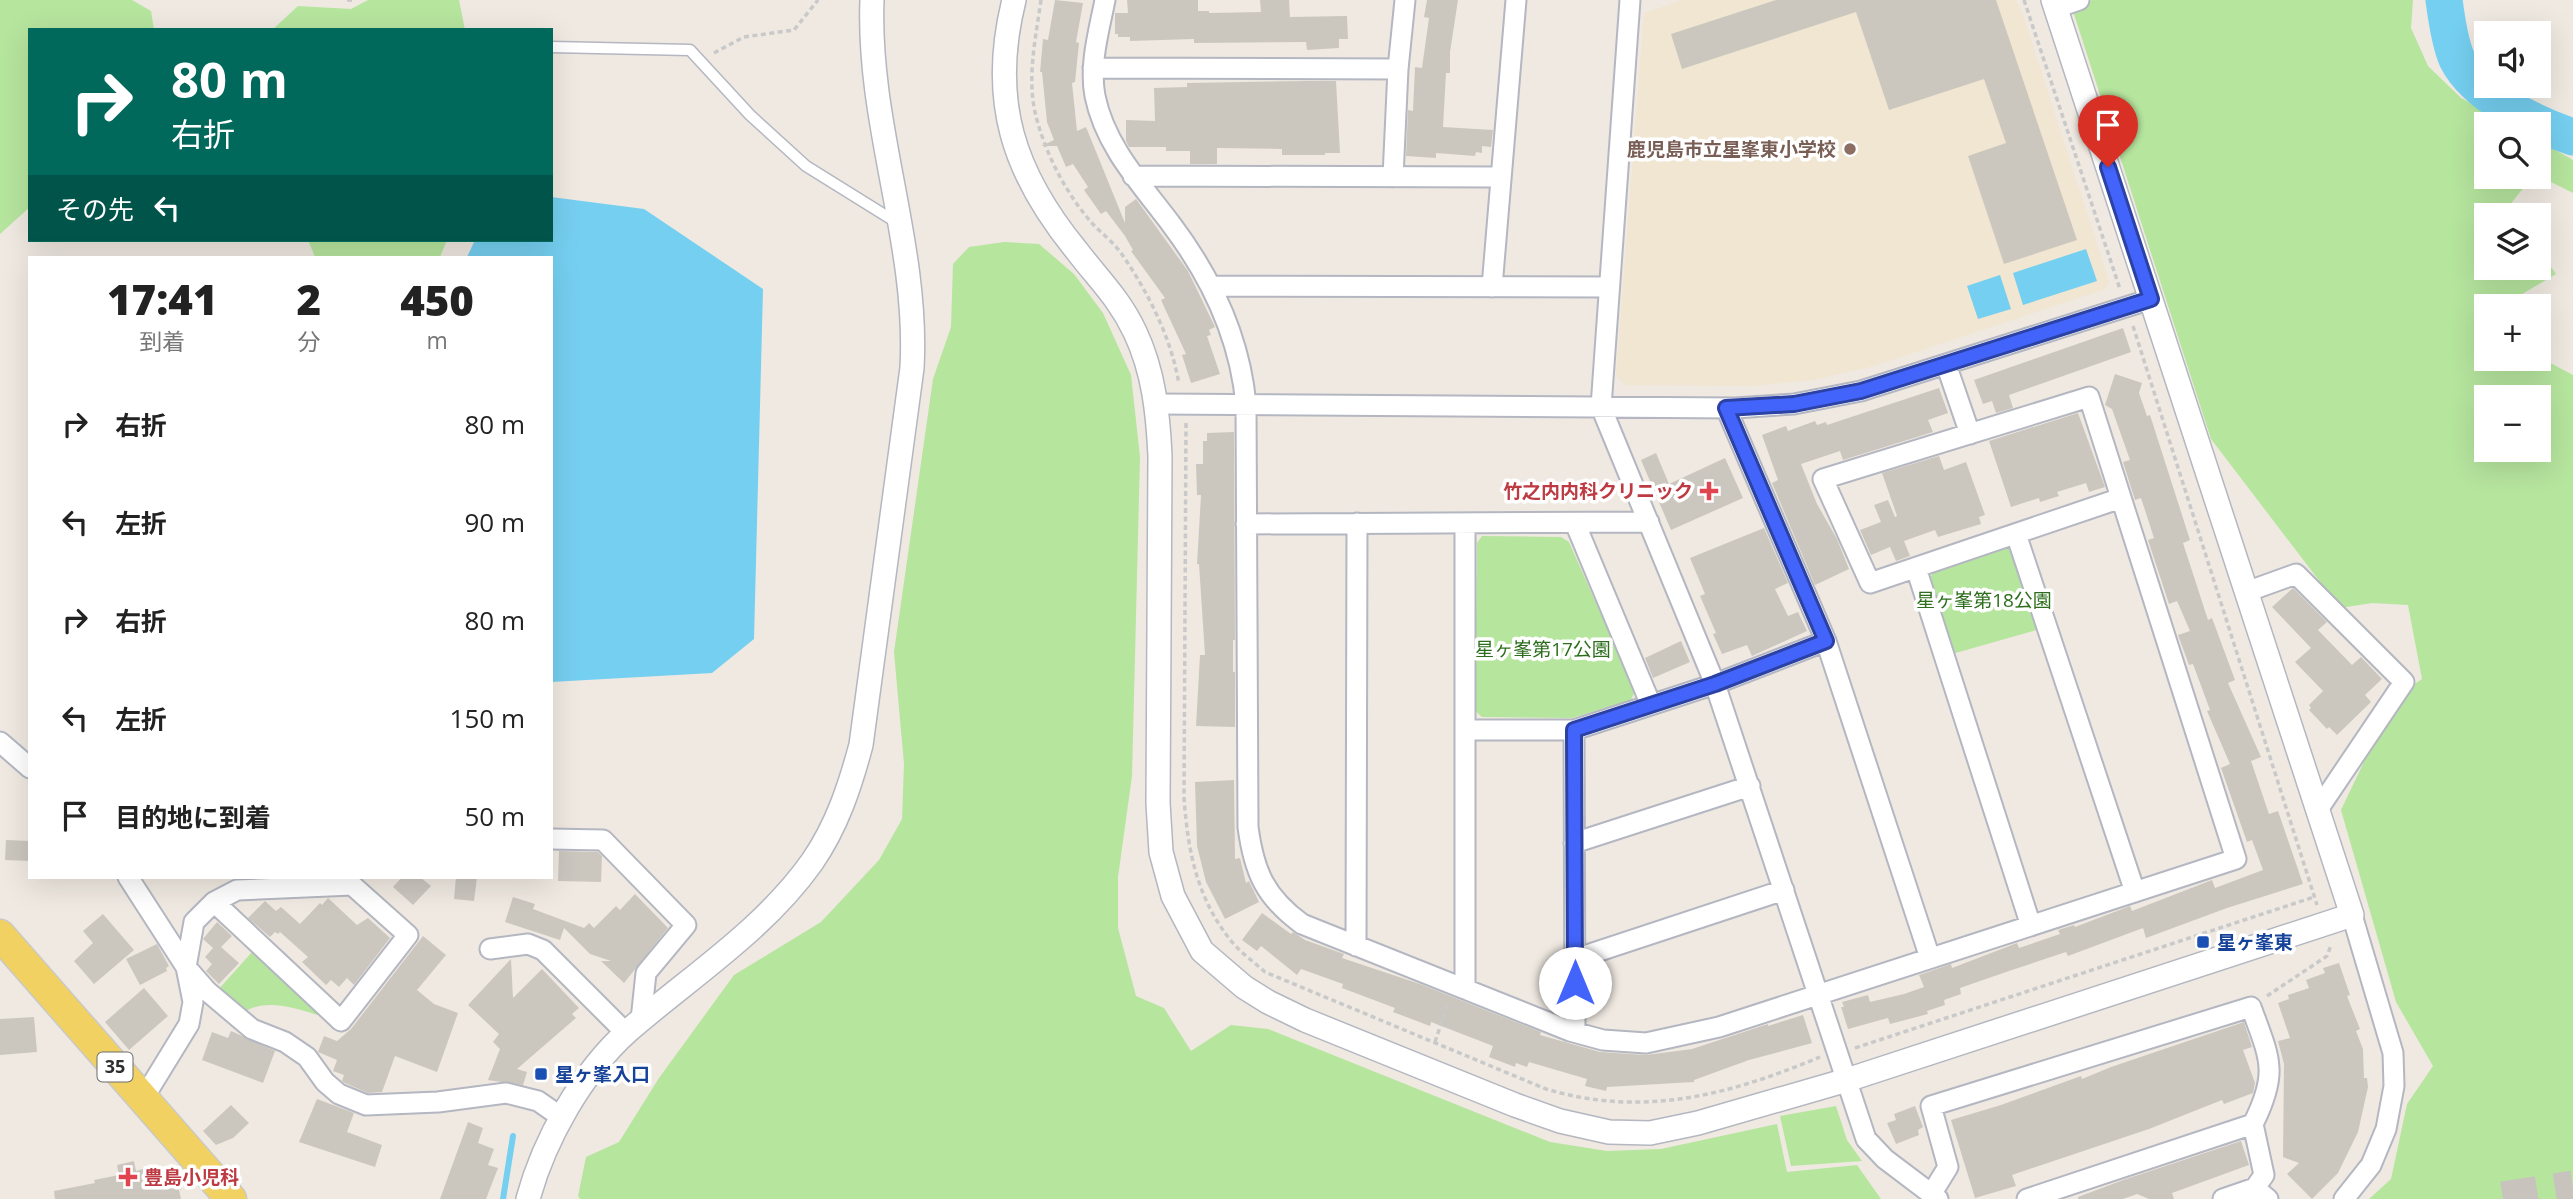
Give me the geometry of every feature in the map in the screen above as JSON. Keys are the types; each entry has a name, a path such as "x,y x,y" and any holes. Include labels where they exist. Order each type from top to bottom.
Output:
{"main road":[{"name":"35","path":"0,935 143,1099 219,1194"}],"street":[{"path":"528,1199 561,1117 601,1060 633,1027 767,914 791,889 812,862 834,826 853,776 861,744 912,368 914,330 913,301 878,97 872,40 872,0"},
{"path":"1014,0 1004,54 1006,101 1013,142 1031,186 1071,244 1112,291 1136,333 1157,404 1160,456 1158,803 1161,852 1172,896 1202,951 1244,987 1304,1020 1515,1105 1560,1121 1609,1132 1650,1133 1699,1124 1847,1080 2352,915"},
{"path":"1105,0 1093,68 1095,96 1104,124 1133,176 1172,225 1211,286 1236,346 1243,374 1246,405 1247,800 1252,853 1266,890 1282,909 1302,924 1575,1032 1603,1040 1646,1043 1719,1027 2236,859 2089,397 1824,479 1870,583 2121,498"},
{"path":"1393,177 1398,69 1405,0"},
{"path":"1492,287 1516,0"},
{"path":"1630,0 1601,407 1715,684 1866,1139 1885,1159 1935,1196 1948,1167 1931,1106 2251,1007 2269,1058 2270,1079 2265,1100 2253,1124 2264,1175 2261,1194 2223,1199"},
{"path":"2079,0 2055,4 2352,915 2390,1043 2394,1086 2386,1129 2371,1165 2344,1199"},
{"path":"1093,68 1398,69"},
{"path":"1133,176 1501,177"},
{"path":"1211,286 1609,288"},
{"path":"1157,404 1726,408 1794,404 1834,398 2151,299"},
{"path":"1946,364 1970,434"},
{"path":"1726,408 1826,641 1930,958"},
{"path":"1246,524 1649,522"},
{"path":"1356,946 1357,523"},
{"path":"1459,987 1465,730 1465,523"},
{"path":"1575,523 1651,705"},
{"path":"2016,534 2135,891"},
{"path":"1916,568 2031,926"},
{"path":"2246,592 2296,575 2404,682 2317,811"},
{"path":"1465,730 1574,730 1715,684 1826,641"},
{"path":"1574,730 1575,1032"},
{"path":"0,742 28,766"},
{"path":"1574,843 1749,786"},
{"path":"553,839 603,840 686,925 646,973 633,1027"},
{"path":"129,879 186,967 206,991 252,1029 285,1042 307,1057 325,1082 339,1094 366,1105 424,1103 506,1093 538,1101 561,1117"},
{"path":"143,1099 189,1024 193,1002 186,967 194,922 214,902 237,890 352,886 408,935 341,1021 214,902"},
{"path":"1575,959 1784,890"},
{"path":"491,949 528,944 543,950 633,1027"},
{"path":"2027,1199 2253,1124"}],"lane":[{"path":"553,47 690,50 750,115 806,166 901,225"}],"path":[{"path":"700,61 744,37 794,30 818,0"},
{"path":"2024,0 2126,307 2318,909"},
{"path":"2251,1007 2327,956 2332,942"},
{"path":"1434,1043 1459,987"}],"shaded area":[{"name":"鹿児島市立星峯東小学校","path":"1682,0 2016,0 2109,281 2106,289 1874,366 1814,380 1750,386 1626,385 1616,376 1644,13"}],"green space":[{"path":"0,0 132,0 151,11 154,28 28,28 28,209 0,234"},
{"path":"368,0 459,0 465,28 274,28 298,6 351,9"},
{"path":"2092,0 2413,0 2411,28 2428,66 2461,98 2487,112 2474,112 2474,189 2522,189 2511,203 2474,203 2474,280 2546,280 2522,294 2474,294 2474,371 2551,371 2551,363 2573,375 2573,1199 2369,1199 2391,1179 2407,1104 2433,1066 2396,1002 2341,810 2395,697 2422,679 2408,605 2372,603 2340,608 2211,439 2073,11"},
{"path":"2551,148 2573,160 2573,193 2551,182"},
{"path":"309,242 446,242 440,256 315,256"},
{"path":"1004,242 1039,244 1074,274 1103,313 1131,375 1140,457 1132,776 1118,877 1118,928 1136,996 1164,1008 1191,1051 1231,1025 1268,1029 1550,1142 1607,1151 1661,1149 1777,1124 1787,1172 1857,1165 1881,1199 580,1199 578,1196 586,1157 619,1142 659,1078 734,975 821,922 879,860 902,819 904,764 894,652 933,379 951,327 953,264 969,247"},
{"name":"星ヶ峯第17公園","path":"1482,536 1561,537 1569,542 1635,691 1631,700 1572,718 1482,717 1475,711 1477,543"},
{"name":"星ヶ峯第18公園","path":"2003,547 2014,551 2040,629 1952,654 1929,579 1933,573"},
{"path":"253,951 321,1016 273,1005 246,1011 217,991"},
{"path":"1836,1106 1847,1140 1862,1161 1791,1166 1780,1116"}],"water":[{"path":"553,197 644,209 763,289 754,639 712,673 553,682 553,256 467,256 474,242 553,242"},
{"path":"2086,249 2097,281 2023,305 2013,273"},
{"path":"2000,275 2011,309 1978,319 1967,286"}],"building":[{"path":"1055,0 1083,3 1076,42 1079,43 1075,82 1072,83 1077,131 1086,127 1125,223 1125,207 1136,199 1188,271 1215,327 1209,330 1211,335 1207,336 1220,374 1191,383 1182,355 1186,354 1161,300 1165,298 1131,251 1133,250 1125,236 1106,211 1101,214 1084,190 1088,187 1073,164 1066,167 1057,146 1041,146 1054,140 1047,122 1040,72 1043,39 1048,40"},
{"path":"1127,0 1198,0 1198,11 1209,13 1261,12 1260,0 1289,0 1290,17 1347,16 1348,39 1339,39 1339,48 1307,50 1306,42 1194,43 1194,39 1130,41 1130,37 1118,37 1118,34 1115,34 1115,13 1128,13"},
{"path":"1427,0 1458,0 1450,52 1450,73 1446,73 1443,127 1493,130 1491,147 1482,146 1482,153 1476,152 1475,156 1436,153 1436,158 1406,156 1408,110 1413,111 1415,67 1422,68 1429,18 1424,17"},
{"path":"1776,0 1996,0 2077,240 2004,264 1968,156 2006,143 1984,79 1889,110 1856,12 1682,69 1671,34"},
{"path":"1336,81 1340,153 1282,155 1282,149 1217,148 1217,164 1190,164 1190,151 1166,151 1166,147 1129,147 1126,141 1126,120 1155,121 1154,88 1187,87 1187,83"},
{"path":"2123,328 2131,352 2009,395 2013,408 1996,413 1992,401 1983,404 1974,380"},
{"path":"2115,374 2142,383 2139,393 2147,416 2150,415 2190,540 2183,543 2208,620 2212,618 2235,680 2228,683 2261,757 2251,761 2269,814 2278,811 2303,884 2146,938 2143,928 2068,956 2066,952 2009,971 1960,988 1961,994 1944,1000 1945,1005 1927,1011 1928,1014 1890,1024 1888,1018 1848,1029 1842,1002 1868,995 1870,1002 1904,994 1924,987 1919,975 1951,964 1952,968 2017,943 2019,948 2060,934 2058,930 2074,925 2075,927 2130,906 2132,911 2212,880 2215,888 2263,870 2252,840 2247,842 2221,768 2230,764 2207,711 2210,710 2193,664 2189,665 2178,635 2190,631 2177,601 2169,604 2148,540 2154,538 2141,498 2135,500 2123,462 2130,460 2112,409 2105,405"},
{"path":"1939,388 1948,413 1928,420 1933,432 1843,460 1840,451 1801,464 1849,569 1815,585 1772,483 1778,480 1762,435 1786,426 1788,431 1815,421 1817,425 1826,422 1827,425"},
{"path":"2078,413 2105,487 2089,492 2086,483 2057,492 2059,496 2040,502 2039,498 2011,507 1989,441"},
{"path":"1234,432 1235,727 1196,726 1200,655 1205,655 1197,564 1201,495 1197,495 1196,464 1203,464 1203,441 1207,441 1207,433"},
{"name":"竹之内内科クリニック","path":"1656,453 1669,484 1725,458 1743,498 1671,530 1641,460"},
{"path":"1939,456 1944,470 1966,462 1985,515 1979,517 1981,524 1938,537 1935,530 1904,541 1910,556 1896,561 1890,547 1871,555 1860,530 1881,522 1874,505 1888,500 1895,517 1897,516 1882,473"},
{"path":"1764,528 1788,583 1775,589 1788,616 1798,612 1807,631 1752,656 1747,645 1722,654 1700,596 1705,594 1690,558"},
{"path":"2293,588 2327,622 2318,630 2352,665 2361,657 2382,679 2365,695 2371,702 2337,735 2329,727 2327,729 2309,710 2309,705 2323,691 2295,662 2311,648 2272,607"},
{"path":"1681,641 1690,662 1653,678 1645,658"},
{"path":"1234,780 1235,859 1240,858 1246,883 1249,881 1259,902 1225,919 1206,882 1197,846 1195,782"},
{"path":"6,840 28,841 28,861 5,860"},
{"path":"559,851 598,852 602,856 601,882 558,881"},
{"path":"400,879 422,879 431,886 413,905 393,887"},
{"path":"456,879 477,879 474,901 454,899"},
{"path":"635,894 668,928 624,983 601,961 611,961 590,954 564,928 560,940 505,922 513,897 535,904 533,909 584,928 589,923 594,928 616,906 620,910"},
{"path":"328,898 357,925 368,918 390,938 354,985 347,978 339,987 331,980 326,985 302,962 308,957 280,932 275,932 270,937 248,918 265,901 276,911 281,907 300,924"},
{"path":"1262,913 1291,934 1293,932 1305,940 1344,954 1342,958 1420,984 1541,1032 1540,1035 1600,1052 1646,1055 1692,1049 1803,1015 1812,1043 1749,1060 1694,1082 1607,1087 1606,1091 1585,1086 1587,1079 1529,1062 1527,1067 1516,1063 1515,1067 1489,1057 1493,1046 1431,1022 1430,1026 1393,1012 1395,1008 1342,988 1343,984 1301,969 1297,975 1261,946 1257,951 1242,940"},
{"path":"103,914 134,950 94,984 74,961 93,943 83,931"},
{"path":"217,922 232,936 221,947 239,963 219,984 206,971 212,964 205,957 213,948 203,939"},
{"path":"423,936 446,955 417,990 434,1004 458,1013 437,1072 395,1056 382,1092 368,1093 345,1083 342,1081 344,1075 333,1071 337,1060 318,1052 324,1036 337,1041 351,1029"},
{"path":"157,944 169,966 167,971 140,985 126,959"},
{"path":"511,959 513,998 542,969 579,1008 572,1014 576,1018 517,1069 527,1072 523,1085 488,1080 500,1049 493,1042 499,1034 468,1005"},
{"path":"2339,963 2350,995 2347,996 2360,1029 2356,1031 2363,1049 2364,1078 2367,1078 2368,1087 2358,1132 2338,1173 2312,1199 2287,1174 2299,1163 2283,1157 2284,1064 2278,1041 2290,1038 2278,1003 2289,999 2288,995 2309,988 2306,980 2325,973 2323,968"},
{"path":"144,988 168,1016 129,1050 105,1022"},
{"path":"34,1017 37,1052 0,1055 0,1019"},
{"path":"2244,1022 2252,1047 2243,1050 2255,1083 2253,1093 2224,1104 2222,1100 2149,1129 2012,1175 2016,1186 1975,1198 1951,1120 2081,1076 2082,1079"},
{"path":"231,1031 275,1051 263,1083 202,1060 212,1032 228,1038"},
{"path":"317,1099 354,1113 347,1132 382,1145 375,1167 299,1142"},
{"path":"231,1105 249,1123 233,1138 216,1145 203,1131"},
{"path":"1915,1106 1923,1127 1918,1130 1919,1135 1896,1144 1887,1123 1896,1120 1894,1114"},
{"path":"468,1122 483,1128 478,1143 494,1149 488,1165 498,1168 486,1199 440,1199"},
{"path":"2241,1141 2249,1165 2172,1193 2174,1199 2149,1199 2137,1194 2123,1199 2078,1199 2123,1180"},
{"path":"134,1161 136,1171 146,1168 148,1174 176,1167 182,1189 179,1190 181,1199 55,1199 54,1191 119,1175 117,1165"}],"waterway":[{"path":"2444,0 2457,59 2466,73 2492,97 2508,107 2573,137"},
{"path":"503,1199 513,1136"}],"tunnel":[{"path":"2503,1199 2573,1188"}],"place":[{"name":"鹿児島市立星峯東小学校","path":"1850,149"},
{"name":"竹之内内科クリニック","path":"1709,491"},
{"name":"星ヶ峯東","path":"2203,942"},
{"name":"星ヶ峯入口","path":"541,1074"},
{"name":"豊島小児科","path":"128,1177"}],"route":[{"path":"1575,983 1574,730 1715,684 1826,641 1726,408 1794,404 1834,398 2151,299 2108,167"}]}
